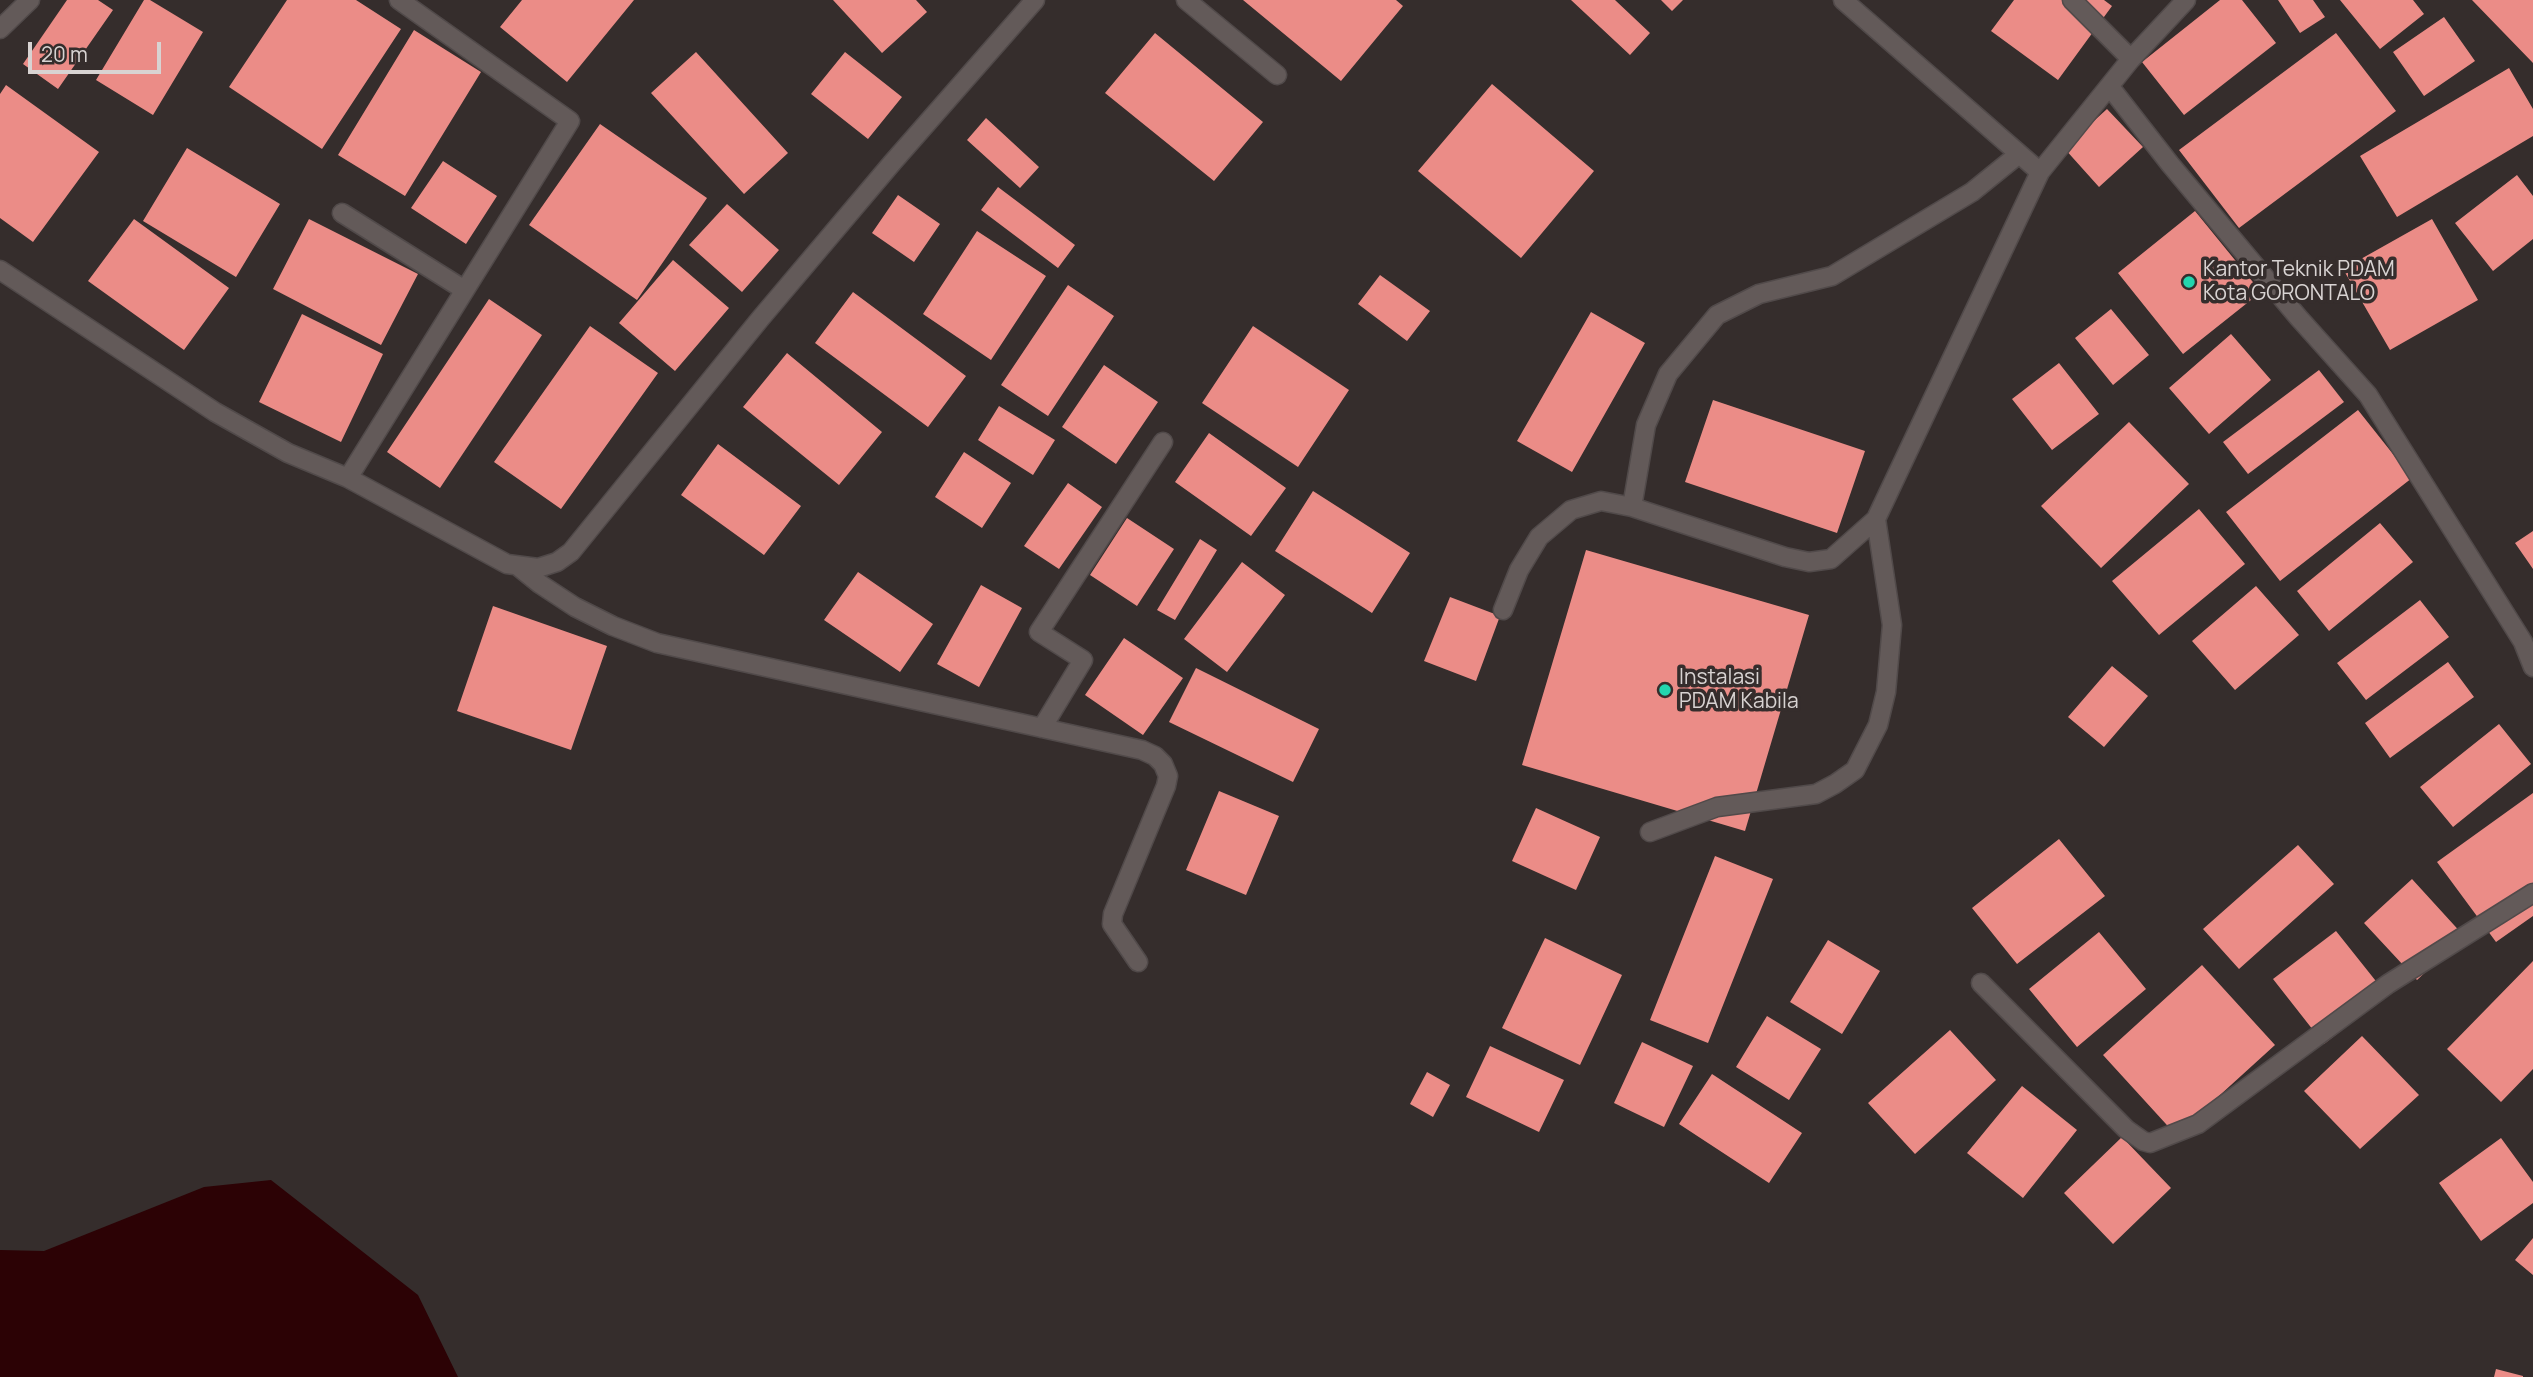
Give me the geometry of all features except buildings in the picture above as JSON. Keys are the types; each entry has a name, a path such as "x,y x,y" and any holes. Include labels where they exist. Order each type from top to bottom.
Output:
{"street":[{"path":"0,29 30,0"},
{"path":"348,478 463,289 570,121 399,0"},
{"path":"519,567 538,568 557,562 571,552 787,288 1035,0"},
{"path":"1186,0 1278,75"},
{"path":"1843,0 2040,172"},
{"path":"2072,0 2131,59"},
{"path":"1503,610 1519,570 1539,537 1571,510 1601,501 1632,507 1785,557 1809,562 1830,559 1876,519 2040,172 2131,59 2186,0"},
{"path":"2110,86 2170,164 2298,317 2368,395 2523,642 2533,667"},
{"path":"1632,507 1646,425 1668,374 1717,315 1759,294 1832,276 1972,192 2019,154"},
{"path":"342,213 463,289"},
{"path":"0,270 215,412 288,453 348,478 481,552 519,567 575,607 613,626 657,643 1142,750 1156,756 1168,776 1166,786 1113,914 1112,924 1138,962"},
{"path":"1042,728 1083,660 1039,632 1163,442"},
{"path":"1650,832 1717,807 1816,794 1855,770 1878,725 1886,692 1892,625 1876,519"},
{"path":"1981,983 2126,1129 2143,1141 2151,1143 2199,1124 2388,984 2533,893"}],"shaded area":[{"path":"271,1180 418,1295 458,1377 0,1377 0,1250 44,1251 204,1187"}],"place":[{"name":"Kantor Teknik PDAM Kota GORONTALO","path":"2189,282"},
{"name":"Instalasi PDAM Kabila","path":"1665,690"}]}
